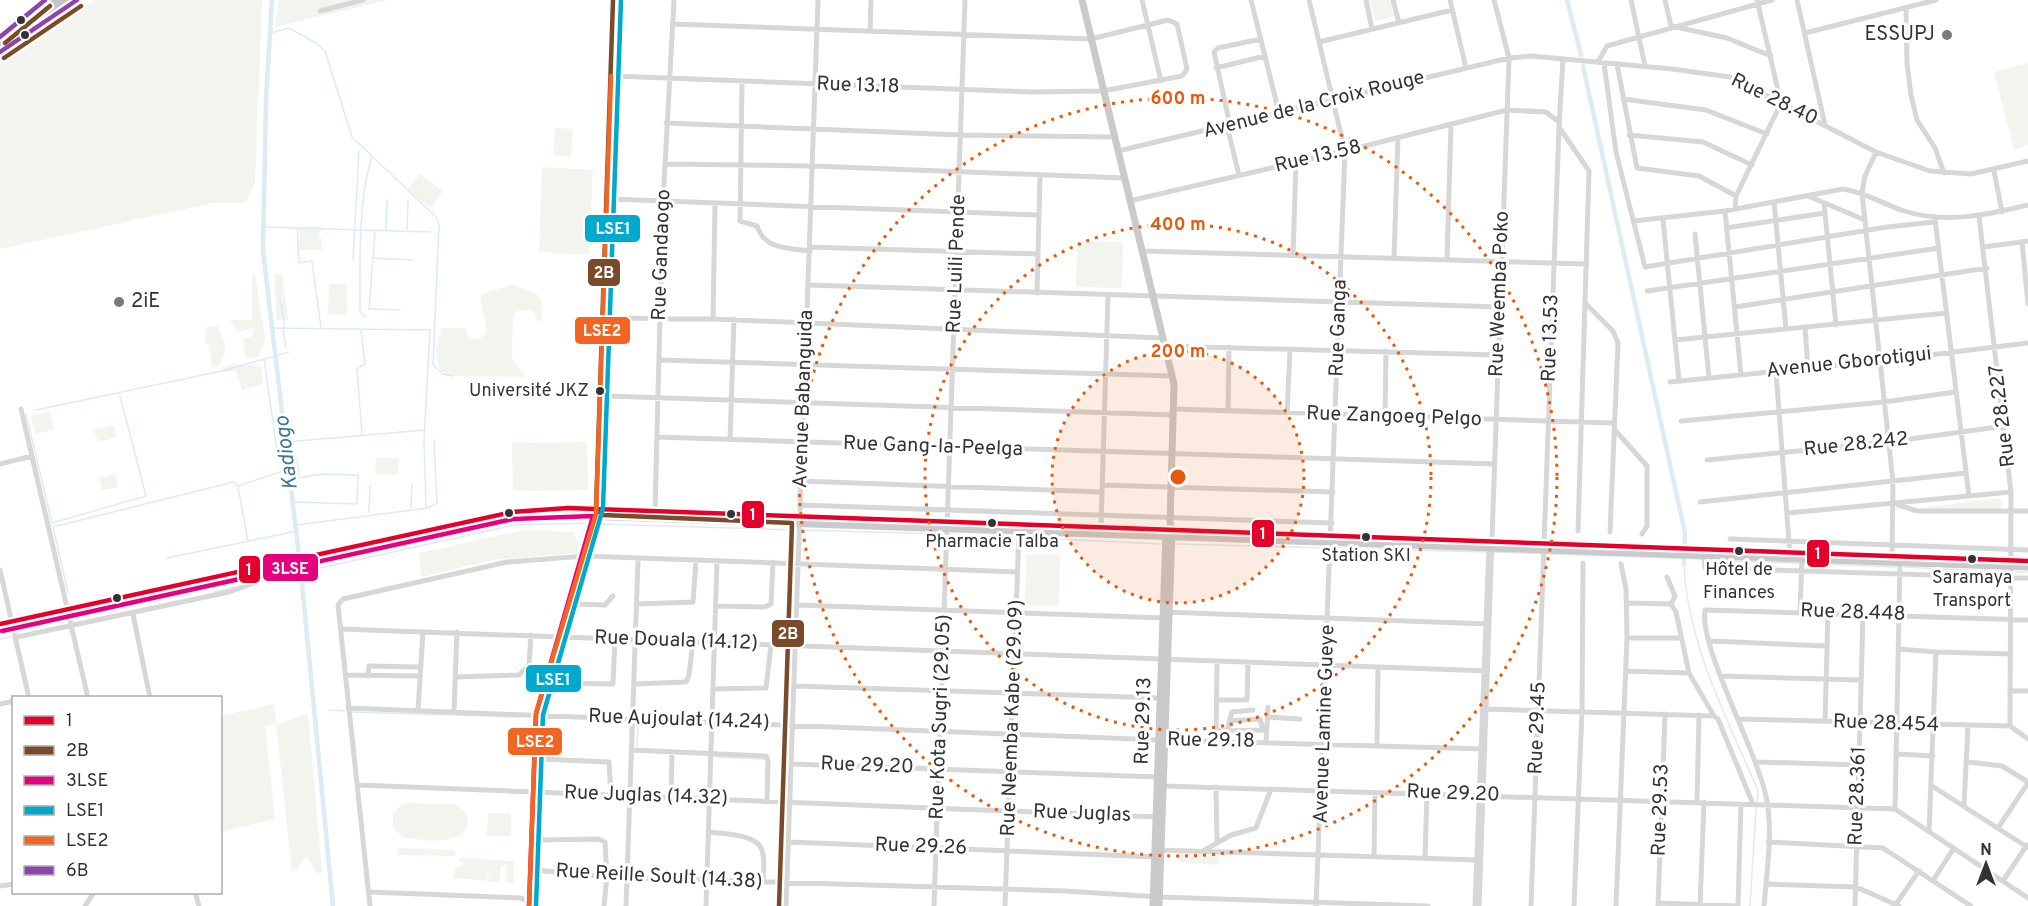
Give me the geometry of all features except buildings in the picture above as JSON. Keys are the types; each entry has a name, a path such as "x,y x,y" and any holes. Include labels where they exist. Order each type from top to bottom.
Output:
{"highway":[{"path":"0,38 45,0"},
{"path":"0,52 56,0"},
{"path":"0,44 67,0"},
{"path":"30,25 77,0"}],"main road":[{"path":"1082,0 1172,376 1173,454 1162,740 1164,786 1158,854 1157,897 1159,906"},
{"path":"0,624 14,624 69,613 499,520 655,510 799,520"},
{"path":"599,512 799,520 1169,529 1331,538 1790,555 1802,559 1900,562 2013,563 2028,561"},
{"path":"948,524 1019,531 1169,529"},
{"path":"1695,552 1704,555 1892,555 2013,563 2028,567"},
{"path":"0,631 14,624"},
{"name":"Rue 29.13","path":"1158,854 1158,777 1162,740 1160,698 1165,660"},
{"path":"1153,906 1157,897"}],"street":[{"path":"320,11 363,0"},
{"path":"615,0 616,76"},
{"path":"534,870 540,792 540,715 562,637 576,604 599,512 621,0"},
{"name":"Rue Gandaogo","path":"655,510 663,201 674,0"},
{"name":"Avenue Babanguida","path":"786,906 818,0"},
{"path":"870,31 871,0"},
{"name":"Rue Luili Pende","path":"948,524 965,0"},
{"path":"1142,0 1161,81"},
{"path":"1251,0 1279,114"},
{"path":"1309,0 1333,100"},
{"path":"1366,0 1372,29"},
{"path":"1393,0 1399,23"},
{"path":"1450,0 1466,68"},
{"name":"Rue Weemba Poko","path":"1477,906 1509,58 1494,0"},
{"path":"1631,0 1645,66"},
{"path":"1665,0 1671,26"},
{"path":"1772,0 1757,2 1607,45 1601,62 1616,152 1643,266 1647,268 1935,220 1979,216 2028,206"},
{"path":"1797,0 1825,125"},
{"path":"1805,33 1906,7 1915,2 1936,0"},
{"path":"1736,209 1736,196 1782,103 1757,2"},
{"path":"1906,7 1907,64 1911,95 1920,127 1935,148 1944,173"},
{"path":"1319,42 1452,10"},
{"name":"Rue 13.18","path":"616,76 815,85 1103,91 1161,81 1186,73 1184,56 1174,22 1165,20 1148,24"},
{"path":"672,24 1091,39 1148,24"},
{"path":"1671,26 1727,38 1771,56"},
{"path":"1239,175 1214,53 1216,49 1261,39"},
{"path":"1216,68 1264,56"},
{"name":"Rue 28.40","path":"1509,58 1532,56 1645,66 1730,77 1876,152 1915,167 1944,173 1994,171 2028,161"},
{"name":"Avenue de la Croix Rouge","path":"1118,151 1509,58"},
{"name":"Rue 13.53","path":"1544,546 1553,263 1563,59"},
{"path":"1617,64 1634,163 1641,170 1699,176 1736,196"},
{"path":"742,82 739,205 741,223 757,226 762,238 774,246 810,249 1038,254"},
{"path":"1623,99 1706,110 1767,134"},
{"name":"Rue Ganga","path":"1331,538 1346,151 1333,100"},
{"path":"1507,110 1546,112 1559,124 1589,171 1578,531"},
{"name":"Rue 13.58","path":"1129,201 1346,151 1507,110"},
{"path":"666,123 961,135 1114,136"},
{"path":"1446,259 1451,124"},
{"path":"1629,135 1703,142 1752,165"},
{"path":"1394,258 1398,138"},
{"path":"1876,152 1865,176 1862,193 1893,482 1892,555 1900,562 1899,723 1895,808 2028,898"},
{"path":"1293,255 1296,161"},
{"path":"665,164 813,166 960,174 1124,178"},
{"path":"1994,171 2002,212"},
{"path":"1037,293 1040,176"},
{"path":"1633,221 1663,220 1725,211 1843,189 1862,193 1935,220"},
{"path":"1808,196 1865,220"},
{"path":"611,200 1039,216"},
{"path":"1774,202 1786,329"},
{"path":"1824,203 1836,325"},
{"path":"713,319 716,204"},
{"path":"1725,211 1741,375"},
{"path":"1726,228 1825,213"},
{"name":"Rue 28.227","path":"1979,216 1987,268 2011,492 2013,563 2010,726"},
{"path":"1663,220 1679,381"},
{"path":"1935,220 1953,351 1955,392 1969,496"},
{"path":"1695,234 1708,378"},
{"path":"1984,247 2025,241 2028,304"},
{"path":"1647,291 1939,248"},
{"path":"1143,252 1587,264"},
{"path":"1735,307 1987,268"},
{"path":"808,285 1500,307"},
{"path":"1101,527 1108,295"},
{"path":"1585,303 1613,331 1618,344 1610,532"},
{"path":"1675,340 1947,313"},
{"path":"608,318 734,319 1107,335 1229,348 1498,355"},
{"path":"730,439 734,319"},
{"path":"1805,328 1808,368"},
{"name":"Avenue Gborotigui","path":"1670,382 1880,362 2028,343"},
{"path":"1228,411 1229,348"},
{"path":"1287,413 1290,350"},
{"path":"1385,416 1386,351"},
{"path":"659,360 1172,376"},
{"path":"1776,372 1787,492 1790,555"},
{"path":"1682,422 1884,402 1955,392"},
{"name":"Rue Zangoeg Pelgo","path":"605,395 1105,413 1228,411 1613,426"},
{"path":"21,409 88,696"},
{"path":"1613,426 1647,465 1647,526 1642,534"},
{"name":"Rue 28.242","path":"1707,460 1888,442 2005,426"},
{"name":"Rue Gang-la-Peelga","path":"657,437 1494,464"},
{"path":"0,464 32,456"},
{"path":"1700,502 1966,473"},
{"path":"801,481 949,487 1171,487 1333,492"},
{"path":"1788,513 2011,492"},
{"path":"1894,503 1917,511 2028,512"},
{"path":"800,505 1101,516 1169,529 1332,523"},
{"name":"Rue Kota Sugri (29.05)","path":"934,906 948,524"},
{"name":"Rue Neemba Kabe (29.09)","path":"1005,906 1012,771 1012,703 1016,693 1019,531"},
{"name":"Avenue Lamine Gueye","path":"1316,903 1323,790 1331,538"},
{"path":"1730,539 2028,550"},
{"name":"Rue 29.45","path":"1532,906 1544,546"},
{"path":"1704,555 1705,568 2028,578"},
{"path":"369,892 521,898 534,905 533,792 540,715 588,556"},
{"path":"370,906 338,605 342,599 507,562 588,556 638,560 773,562 1018,572"},
{"path":"1800,611 1802,559"},
{"path":"626,906 638,560"},
{"path":"637,604 693,602 696,561"},
{"path":"706,906 717,561"},
{"path":"717,606 765,607 772,602 773,562"},
{"path":"1574,906 1582,711 1583,563"},
{"path":"1616,906 1627,638 1627,603 1621,564"},
{"path":"0,570 29,696"},
{"path":"17,637 229,592 257,582 255,571"},
{"path":"1667,577 1675,596 1671,604"},
{"path":"576,604 605,605 613,596"},
{"path":"1627,603 1671,604"},
{"path":"1671,604 1676,612 1689,673 1718,719 1756,804"},
{"path":"797,605 1017,613 1329,618 1488,624"},
{"name":"Rue 28.448","path":"1710,641 1704,614 1706,608 2028,620"},
{"path":"1825,722 1828,612"},
{"path":"133,614 150,696"},
{"name":"Rue 28.361","path":"1856,906 1863,614"},
{"name":"Rue Douala (14.12)","path":"341,629 636,638 1486,671"},
{"path":"418,710 423,632"},
{"path":"454,711 457,632"},
{"path":"455,677 519,675 529,665 531,635"},
{"path":"550,683 613,684 615,638"},
{"path":"1627,638 1681,638"},
{"path":"1764,906 1768,804 1757,762 1721,676 1710,641 1827,646"},
{"path":"634,684 686,682 693,642"},
{"path":"714,689 762,690 768,685 771,645"},
{"path":"1899,649 2011,654"},
{"path":"1929,832 1936,652"},
{"path":"1216,741 1217,662"},
{"path":"1217,700 1246,700 1248,663"},
{"path":"368,676 369,666 419,667"},
{"path":"1377,744 1378,668"},
{"name":"Rue Weemba Poko","path":"1483,749 1486,671"},
{"path":"1626,671 1689,673"},
{"path":"346,675 420,676"},
{"path":"1721,676 1861,680"},
{"path":"795,686 1160,698"},
{"path":"2010,691 2028,691"},
{"path":"1266,742 1268,706"},
{"name":"Rue Aujoulat (14.24)","path":"348,708 794,725"},
{"path":"1486,709 1714,716"},
{"path":"1227,731 1233,712 1253,710"},
{"name":"Rue 29.53","path":"1658,904 1665,714"},
{"path":"1699,715 1700,905"},
{"path":"1268,717 1300,719"},
{"path":"1229,721 1260,719 1265,730"},
{"name":"Rue 28.454","path":"1739,719 2010,726"},
{"name":"Rue 29.18","path":"794,725 1162,740 1377,744 1483,749"},
{"path":"1964,806 1968,726"},
{"path":"2010,726 2028,738"},
{"path":"1216,731 1265,730"},
{"path":"632,750 767,757 767,801"},
{"path":"671,797 672,752"},
{"path":"1897,754 1933,756"},
{"path":"541,759 609,762 611,795"},
{"path":"1757,762 1859,765"},
{"path":"1968,762 2002,766 2028,783 1998,828"},
{"name":"Rue 29.20","path":"792,764 1158,777"},
{"name":"Rue Juglas (14.32)","path":"358,785 791,802"},
{"name":"Rue 29.20","path":"1164,786 1895,808"},
{"path":"1932,786 2027,846 2003,881"},
{"path":"1216,787 1217,842"},
{"path":"1202,852 1217,842 1256,828 1271,789"},
{"path":"1374,855 1375,792"},
{"path":"1425,857 1426,794"},
{"name":"Rue Juglas","path":"791,802 1157,817"},
{"path":"1658,904 1738,906 1741,804"},
{"path":"709,832 750,839 759,844 763,853 763,882"},
{"path":"538,840 602,840 607,849 604,906"},
{"name":"Rue 29.26","path":"789,842 1008,851 1374,855 1479,860"},
{"path":"1768,842 1883,848 1934,879 1971,906"},
{"path":"1934,879 1954,848"},
{"name":"Rue Reille Soult (14.38)","path":"534,870 607,877 707,878 787,883 1428,906"},
{"path":"1766,884 1856,886 1898,905 1919,871"},
{"path":"85,906 91,894"},
{"path":"486,906 487,897"}],"shaded area":[{"path":"95,0 262,0 255,183 245,203 213,203 0,249 0,64"},
{"path":"279,0 387,0 275,27"},
{"path":"1370,0 1390,0 1394,16 1375,21"},
{"path":"2028,63 2028,145 2014,149 1994,72"},
{"path":"555,128 573,129 571,157 553,155"},
{"path":"542,167 593,170 589,255 539,252"},
{"path":"420,174 443,191 431,208 407,190"},
{"path":"322,226 318,238 322,239 322,250 298,250 299,227"},
{"path":"1077,241 1123,242 1122,288 1076,287"},
{"path":"282,273 288,320 277,320 274,274"},
{"path":"252,274 255,274 265,338 259,356 246,358 243,340 252,336 254,328 238,332 230,320 252,320"},
{"path":"329,284 347,284 347,315 328,314"},
{"path":"513,285 534,292 542,304 542,321 536,320 535,313 530,310 517,311 513,315 512,358 526,377 451,376 440,370 436,352 441,328 466,328 468,337 478,340 486,333 481,294"},
{"path":"218,326 226,347 219,366 212,367 209,344 205,343 206,327"},
{"path":"234,364 261,366 263,384 242,390 236,371 223,372 221,368"},
{"path":"50,412 54,430 35,434 31,416"},
{"path":"114,425 117,437 98,442 94,430"},
{"path":"587,442 588,490 513,491 512,443"},
{"path":"376,458 398,458 398,475 375,474"},
{"path":"116,474 118,487 102,490 99,477"},
{"path":"1999,498 2002,500 2000,511 1921,508"},
{"path":"525,530 574,532 579,545 577,553 492,560 421,577 419,553"},
{"path":"1026,555 1060,555 1059,605 1025,605"},
{"path":"274,704 276,724 265,726 275,819 222,832 222,716"},
{"path":"308,714 322,871 317,874 306,856 298,868 292,871 276,724"},
{"path":"402,804 456,804 467,815 467,826 463,833 445,840 403,837 393,828 393,814"},
{"path":"488,813 511,813 511,836 487,836"},
{"path":"398,848 455,850 456,856 398,855"},
{"path":"1178,853 1220,855 1219,865 1181,862"},
{"path":"459,858 514,861 514,883 506,882 507,865 501,865 499,882 489,882 488,871 487,881 454,878 455,868 463,866 463,862 458,861"}],"waterway":[{"name":"Kadiogo","path":"272,0 266,99 263,251 301,573 333,906"},
{"path":"1567,0 1581,55"},
{"path":"17,46 50,26 71,8"},
{"path":"270,33 289,28 316,43 325,51 352,137 437,218 439,225 433,365 443,374 453,376"},
{"path":"1583,66 1685,533 1684,564"},
{"path":"353,259 359,151"},
{"path":"365,317 360,311 361,233 364,192 372,157"},
{"path":"386,229 387,200"},
{"path":"407,229 408,200"},
{"path":"263,227 430,232"},
{"path":"297,228 299,263 312,261 321,328"},
{"path":"375,231 369,309 400,310"},
{"path":"374,258 412,260"},
{"path":"280,300 285,328"},
{"path":"272,328 430,330 424,441 426,508"},
{"path":"283,329 286,348"},
{"path":"361,330 365,364 357,369 362,434"},
{"path":"36,410 222,371 289,352"},
{"path":"264,358 277,452"},
{"path":"26,414 52,523 146,496 119,392"},
{"path":"286,442 425,430"},
{"path":"296,525 428,508 437,503 434,441"},
{"path":"288,460 297,459 299,478 321,474 358,475 357,504 293,502"},
{"path":"68,593 53,527 233,482 238,486 289,469"},
{"path":"411,507 412,484"},
{"path":"369,512 370,486"},
{"path":"238,487 248,541"},
{"path":"258,582 514,525 589,523"},
{"path":"600,524 796,530"},
{"path":"801,530 943,534"},
{"path":"167,558 297,531"},
{"path":"948,534 1162,544"},
{"path":"1176,544 1327,548"},
{"path":"1332,548 1486,552"},
{"path":"1494,552 1702,559"},
{"path":"1707,560 1897,567"},
{"path":"1684,564 1687,594 1701,652 1722,709 1758,791 1757,803"},
{"path":"1904,567 2008,572"},
{"path":"2016,572 2028,572"},
{"path":"215,592 236,587"},
{"path":"0,639 14,636"},
{"path":"329,710 346,711"},
{"path":"351,712 520,717"},
{"path":"637,747 638,723"},
{"path":"717,757 765,759"},
{"path":"1750,906 1756,808"}],"transit line":[{"name":"6B","path":"0,37 45,0"},
{"name":"6B","path":"0,52 77,0"},
{"name":"2B","path":"613,0 596,509 603,515 792,523 779,906"},
{"name":"LSE1","path":"536,906 543,715 603,508 621,0"},
{"name":"2B","path":"5,43 50,6"},
{"name":"2B","path":"4,58 81,6"},
{"name":"LSE2","path":"529,906 536,713 596,514 611,76"},
{"name":"1","path":"0,624 512,512 568,508 2028,561"},
{"name":"3LSE","path":"2,631 513,519 593,516 536,714 529,906"}],"place":[{"name":"ESSUPJ","path":"1947,35"},
{"name":"2iE","path":"119,302"},
{"name":"Université JKZ","path":"600,391"},
{"name":"Pharmacie Talba","path":"992,523"},
{"name":"Station SKI","path":"1366,537"},
{"name":"Hôtel de Finances","path":"1739,551"},
{"name":"Saramaya Transport","path":"1972,559"}]}
